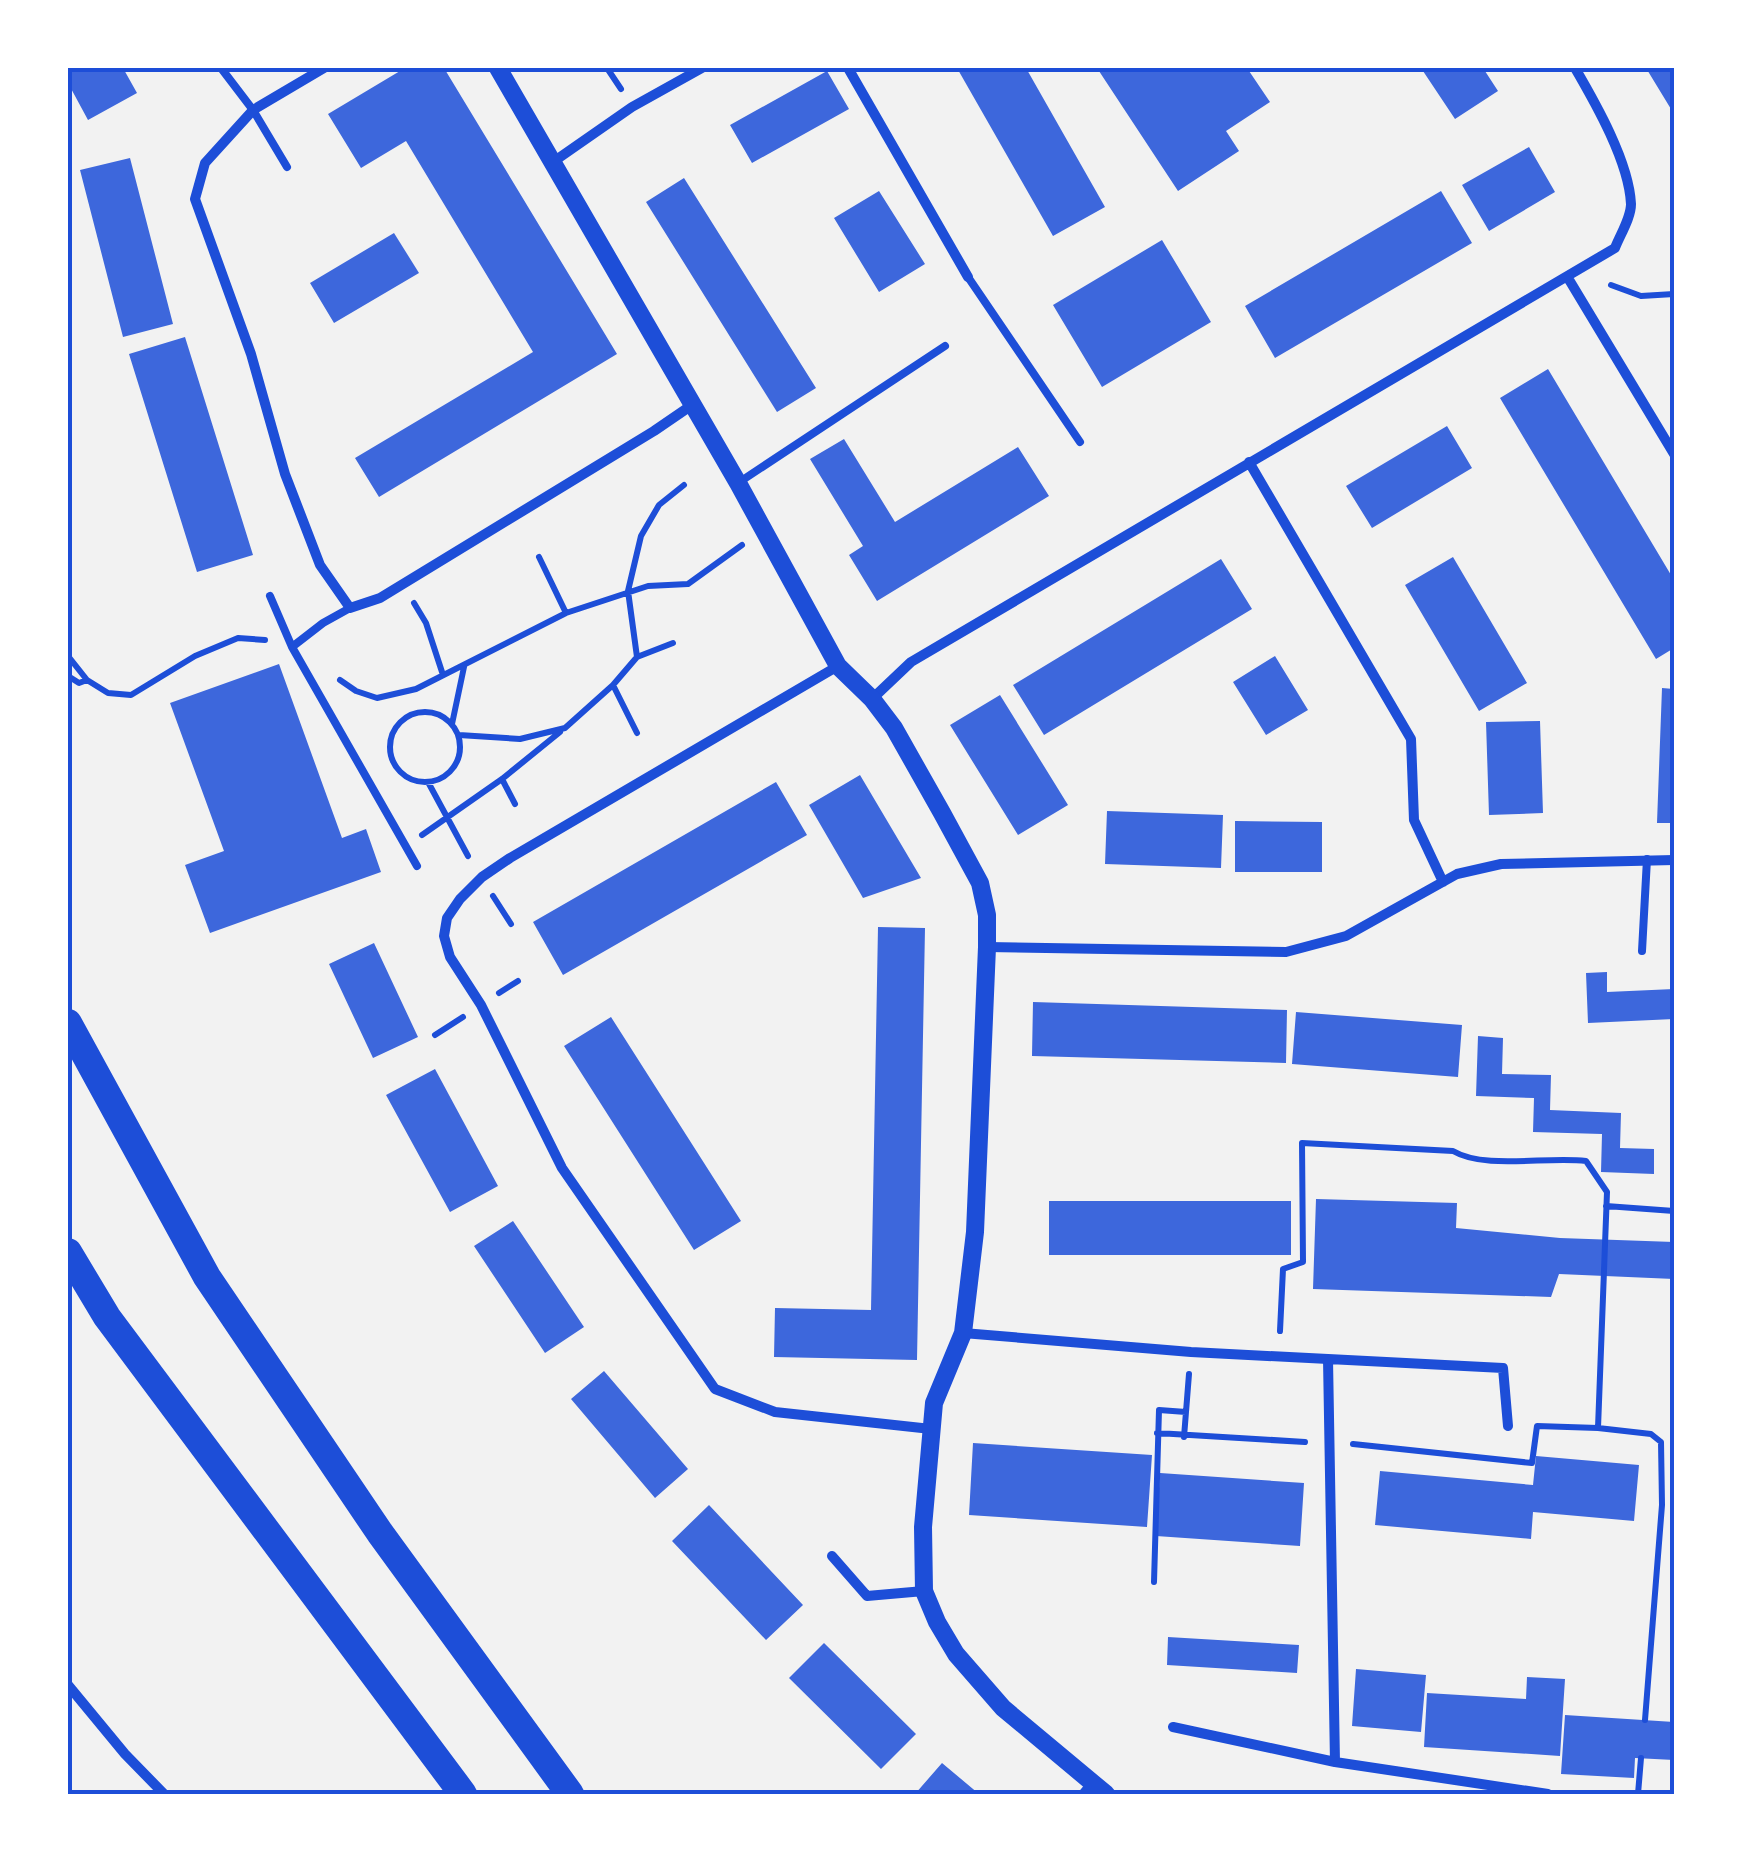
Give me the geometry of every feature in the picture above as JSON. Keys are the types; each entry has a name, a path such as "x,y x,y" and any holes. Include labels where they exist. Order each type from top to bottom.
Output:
{"highway":[{"path":"68,1023 207,1277 380,1533 570,1794"},
{"path":"68,1252 107,1317 463,1794"}],"street":[{"path":"324,68 252,110 205,164 195,200 251,354 284,474 320,565 350,608 380,598 692,405"},
{"path":"498,68 738,483 838,666 872,699 894,728 980,883 987,915 987,948 975,1232 964,1333 934,1403 923,1527 924,1591 956,1654 1003,1708 1093,1790"},
{"path":"553,162 632,108 702,68"},
{"path":"848,68 968,277"},
{"path":"872,699 911,662 1615,248 1632,208 1624,173 1594,101 1575,68"},
{"path":"1568,278 1674,454"},
{"path":"1249,462 1411,740 1414,820 1442,882"},
{"path":"838,666 510,858 460,898 447,918 444,936 450,957 481,1006 562,1168 715,1389 775,1412 931,1429"},
{"path":"987,948 1286,952 1346,936 1456,874 1501,864 1674,860"},
{"path":"964,1333 1191,1352 1503,1368 1508,1426"},
{"path":"1328,1360 1336,1762"},
{"path":"832,1556 867,1596 924,1591"},
{"path":"68,1685 164,1794"},
{"path":"1173,1728 1336,1762 1548,1794"}],"lane":[{"path":"221,68 286,166"},
{"path":"968,277 1080,442"},
{"path":"738,483 945,346"},
{"path":"270,596 292,647 417,866"},
{"path":"292,647 323,622 350,608"},
{"path":"1642,951 1647,859"}],"path":[{"path":"1611,284 1641,296 1674,294"},
{"path":"637,657 628,591 640,536 659,505 684,485"},
{"path":"68,656 87,680 108,693 130,695 196,656 238,638 258,638 312,655 356,691 377,698 416,689 566,613 648,586 688,584 763,530"},
{"path":"539,557 566,613"},
{"path":"403,584 426,623 443,675"},
{"path":"406,848 502,780 565,728 614,685 637,657 673,642"},
{"path":"452,724 464,666"},
{"path":"68,676 79,683 87,680"},
{"path":"614,685 637,733"},
{"path":"418,712 442,716 458,734 461,746 454,769 446,776 428,782 410,780 393,762 390,743 394,730 418,712"},
{"path":"458,734 520,739 565,728"},
{"path":"502,780 515,804"},
{"path":"428,782 456,835"},
{"path":"1278,1356 1283,1269 1302,1262 1302,1143 1453,1151 1468,1160 1586,1160 1604,1185 1606,1206 1598,1428"},
{"path":"1606,1206 1674,1211"},
{"path":"1184,1437 1191,1352"},
{"path":"1154,1582 1159,1410 1186,1412"},
{"path":"1156,1433 1329,1443 1532,1462 1537,1426 1651,1434 1661,1442 1662,1505 1645,1720"},
{"path":"1638,1794 1640,1758"}],"building":[{"path":"68,68 123,68 137,93 88,120 68,83"},
{"path":"405,68 444,68 617,354 379,497 355,458 533,352 406,141 361,168 328,114"},
{"path":"957,68 1026,68 1105,207 1053,236"},
{"path":"1097,68 1247,68 1270,102 1226,131 1239,151 1178,191"},
{"path":"1421,68 1483,68 1498,91 1455,119"},
{"path":"1646,68 1674,68 1674,114"},
{"path":"827,71 849,109 752,163 730,125"},
{"path":"1529,147 1555,192 1489,231 1462,185"},
{"path":"130,158 173,324 123,337 80,170"},
{"path":"684,178 816,388 777,412 646,202"},
{"path":"879,191 925,264 879,292 834,218"},
{"path":"1441,191 1472,243 1275,358 1245,306"},
{"path":"394,233 419,273 334,323 310,283"},
{"path":"1162,240 1211,322 1102,387 1053,305"},
{"path":"185,337 253,555 197,572 129,354"},
{"path":"1548,369 1674,580 1674,648 1656,659 1500,398"},
{"path":"1447,426 1472,468 1372,528 1346,486"},
{"path":"844,439 895,522 1018,447 1049,496 877,601 849,555 863,546 810,459"},
{"path":"1453,557 1527,683 1479,711 1405,585"},
{"path":"1221,559 1252,609 1044,735 1013,685"},
{"path":"1275,656 1308,710 1266,735 1233,682"},
{"path":"279,664 342,838 366,829 381,872 210,933 185,865 224,851 170,703"},
{"path":"1662,688 1674,689 1674,823 1657,823"},
{"path":"1000,695 1068,805 1018,835 950,725"},
{"path":"1540,721 1543,813 1489,815 1486,722"},
{"path":"860,775 921,878 863,898 809,805"},
{"path":"776,782 807,835 563,975 533,922"},
{"path":"1107,811 1223,815 1221,868 1105,864"},
{"path":"1235,821 1322,822 1322,872 1235,872"},
{"path":"878,927 925,928 917,1360 774,1357 775,1308 871,1310"},
{"path":"374,943 418,1037 373,1058 329,964"},
{"path":"1607,972 1607,992 1674,989 1674,1019 1588,1023 1586,973"},
{"path":"1033,1002 1287,1010 1286,1063 1032,1056"},
{"path":"1296,1012 1462,1025 1458,1077 1292,1064"},
{"path":"611,1017 741,1221 694,1250 564,1046"},
{"path":"1478,1036 1503,1038 1502,1074 1551,1075 1550,1110 1621,1113 1620,1148 1654,1149 1654,1174 1601,1172 1602,1134 1533,1132 1534,1098 1476,1096"},
{"path":"435,1069 498,1186 450,1212 386,1095"},
{"path":"1316,1199 1457,1203 1456,1228 1560,1238 1674,1242 1674,1279 1559,1274 1551,1297 1313,1289"},
{"path":"1049,1201 1291,1201 1291,1255 1049,1255"},
{"path":"513,1221 584,1327 545,1353 474,1246"},
{"path":"604,1371 688,1469 655,1498 571,1399"},
{"path":"973,1443 1152,1455 1147,1527 969,1515"},
{"path":"1536,1456 1639,1465 1634,1521 1533,1512 1531,1539 1375,1525 1380,1471 1533,1485"},
{"path":"1160,1473 1304,1483 1300,1546 1156,1536"},
{"path":"709,1505 803,1605 766,1640 672,1541"},
{"path":"1168,1637 1299,1645 1297,1673 1167,1665"},
{"path":"824,1643 916,1734 881,1769 789,1678"},
{"path":"1356,1669 1426,1675 1421,1732 1352,1726"},
{"path":"1527,1677 1565,1679 1560,1756 1424,1747 1427,1693 1526,1699"},
{"path":"1565,1715 1674,1722 1674,1760 1635,1758 1634,1778 1561,1774"},
{"path":"942,1763 979,1794 915,1794"}]}
